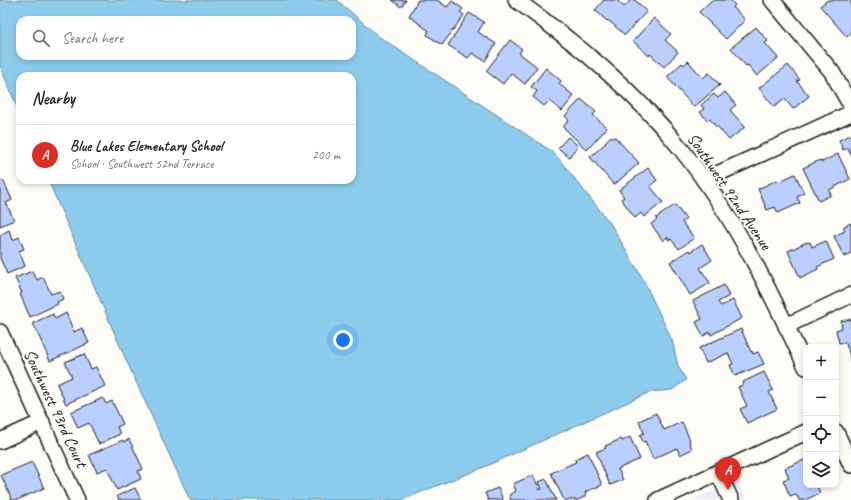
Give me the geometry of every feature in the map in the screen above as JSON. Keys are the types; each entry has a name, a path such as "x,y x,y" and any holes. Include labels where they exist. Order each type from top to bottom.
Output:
{"street":[{"name":"Southwest 92nd Avenue","path":"516,0 564,35 630,93 681,148 725,212 751,256 803,361"},
{"path":"772,0 832,72 851,106"},
{"path":"704,180 851,113"},
{"path":"786,326 851,296"},
{"name":"Southwest 93rd Court","path":"0,332 77,500"},
{"path":"0,441 42,422"},
{"path":"658,500 803,433"},
{"path":"839,439 851,465"},
{"path":"718,472 731,500"}],"shaded area":[{"path":"737,480 746,500 693,500"}],"water":[{"path":"0,0 337,0 355,16 16,16 16,60 356,60 356,17 378,36 554,153 610,223 643,279 672,340 678,366 686,380 672,390 650,392 482,468 401,500 190,500 127,362 50,184 356,184 356,72 16,72 16,104 0,66"}],"building":[{"path":"392,0 406,0 401,7"},
{"path":"418,0 437,0 447,7 452,1 463,9 460,12 464,15 442,45 427,35 429,31 409,16"},
{"path":"604,0 617,0 624,7 631,0 635,0 647,11 625,35 595,10"},
{"path":"712,0 730,0 735,5 733,7 745,20 726,39 699,12"},
{"path":"828,0 851,0 851,33 847,37 820,6"},
{"path":"469,13 484,22 478,32 496,44 485,61 472,53 468,58 448,45"},
{"path":"654,18 671,34 665,40 678,52 664,67 650,54 649,56 633,41"},
{"path":"756,27 768,41 765,43 778,58 757,76 748,65 746,66 731,48"},
{"path":"510,40 522,49 519,53 537,67 525,84 511,73 503,84 486,71"},
{"path":"688,61 703,78 709,73 720,85 694,107 667,77 682,63 684,65"},
{"path":"788,65 800,80 797,81 809,96 793,109 785,99 774,107 759,88"},
{"path":"546,68 561,81 559,84 574,96 562,111 549,101 544,106 533,97 537,91 531,87"},
{"path":"725,92 736,105 730,110 745,127 729,140 710,119 708,121 700,112 704,109 701,105 714,94 718,98"},
{"path":"581,99 596,112 593,115 607,128 587,150 563,127 569,120 565,116"},
{"path":"850,135 851,155 848,148 843,150 839,140"},
{"path":"611,136 613,138 615,137 639,163 614,185 590,157 606,143 605,142"},
{"path":"568,137 578,146 569,157 558,148"},
{"path":"838,154 850,179 829,190 831,195 819,201 803,168 820,160 822,162"},
{"path":"648,168 657,180 650,186 663,202 644,217 641,213 635,218 621,199 624,197 619,190"},
{"path":"795,174 804,193 797,197 800,203 778,213 775,207 767,210 758,189 777,180 778,182"},
{"path":"3,180 12,200 6,203 14,220 0,226 0,181"},
{"path":"675,205 686,219 682,222 694,238 679,249 671,239 669,240 667,237 663,241 651,224 657,220 656,218"},
{"path":"851,223 851,253 844,257 834,236 845,231 843,227"},
{"path":"9,230 13,240 19,237 24,249 19,251 25,266 7,274 0,258 0,235"},
{"path":"826,241 834,259 817,267 818,269 800,278 788,251 807,242 810,242 812,247"},
{"path":"702,244 712,260 700,268 710,283 690,295 670,262"},
{"path":"32,271 37,280 43,277 51,294 60,291 63,299 57,302 58,304 30,317 15,278"},
{"path":"724,285 729,296 718,302 721,306 733,300 742,318 711,335 710,332 703,336 696,322 702,319 693,301"},
{"path":"66,313 74,332 82,328 89,343 50,361 33,323 53,314 55,319"},
{"path":"851,319 851,364 846,342 839,343 836,330 842,328 841,321"},
{"path":"741,329 751,352 752,351 753,354 758,352 764,364 735,376 730,365 733,364 728,353 706,363 699,348"},
{"path":"84,354 91,369 96,367 105,386 66,404 57,384 72,377 65,362"},
{"path":"764,372 773,390 769,392 777,409 747,423 740,409 747,406 738,387 744,384 743,382"},
{"path":"103,398 106,404 112,401 123,424 117,427 120,434 99,444 89,423 78,428 71,412"},
{"path":"656,413 664,430 682,422 690,440 692,449 680,455 677,448 653,459 645,441 643,442 640,435 644,433 639,421"},
{"path":"630,437 640,459 618,469 623,480 610,485 596,452 606,448 605,446"},
{"path":"129,439 143,469 138,471 141,479 117,490 107,468 97,472 89,455 123,440 124,442"},
{"path":"588,453 602,485 585,492 586,496 578,500 564,500 551,473 576,462 575,459"},
{"path":"803,460 803,488 818,488 820,493 805,500 799,500 796,494 790,496 783,480 789,478 785,468"},
{"path":"32,462 44,488 17,500 12,500 1,475"},
{"path":"533,475 540,490 542,489 539,482 546,479 556,500 511,500 509,495 516,491 513,484"},
{"path":"135,488 141,500 119,500 117,496"},
{"path":"498,488 503,500 488,500 485,493"}],"place":[{"name":"Blue Lakes Elementary School","path":"728,490"}]}
